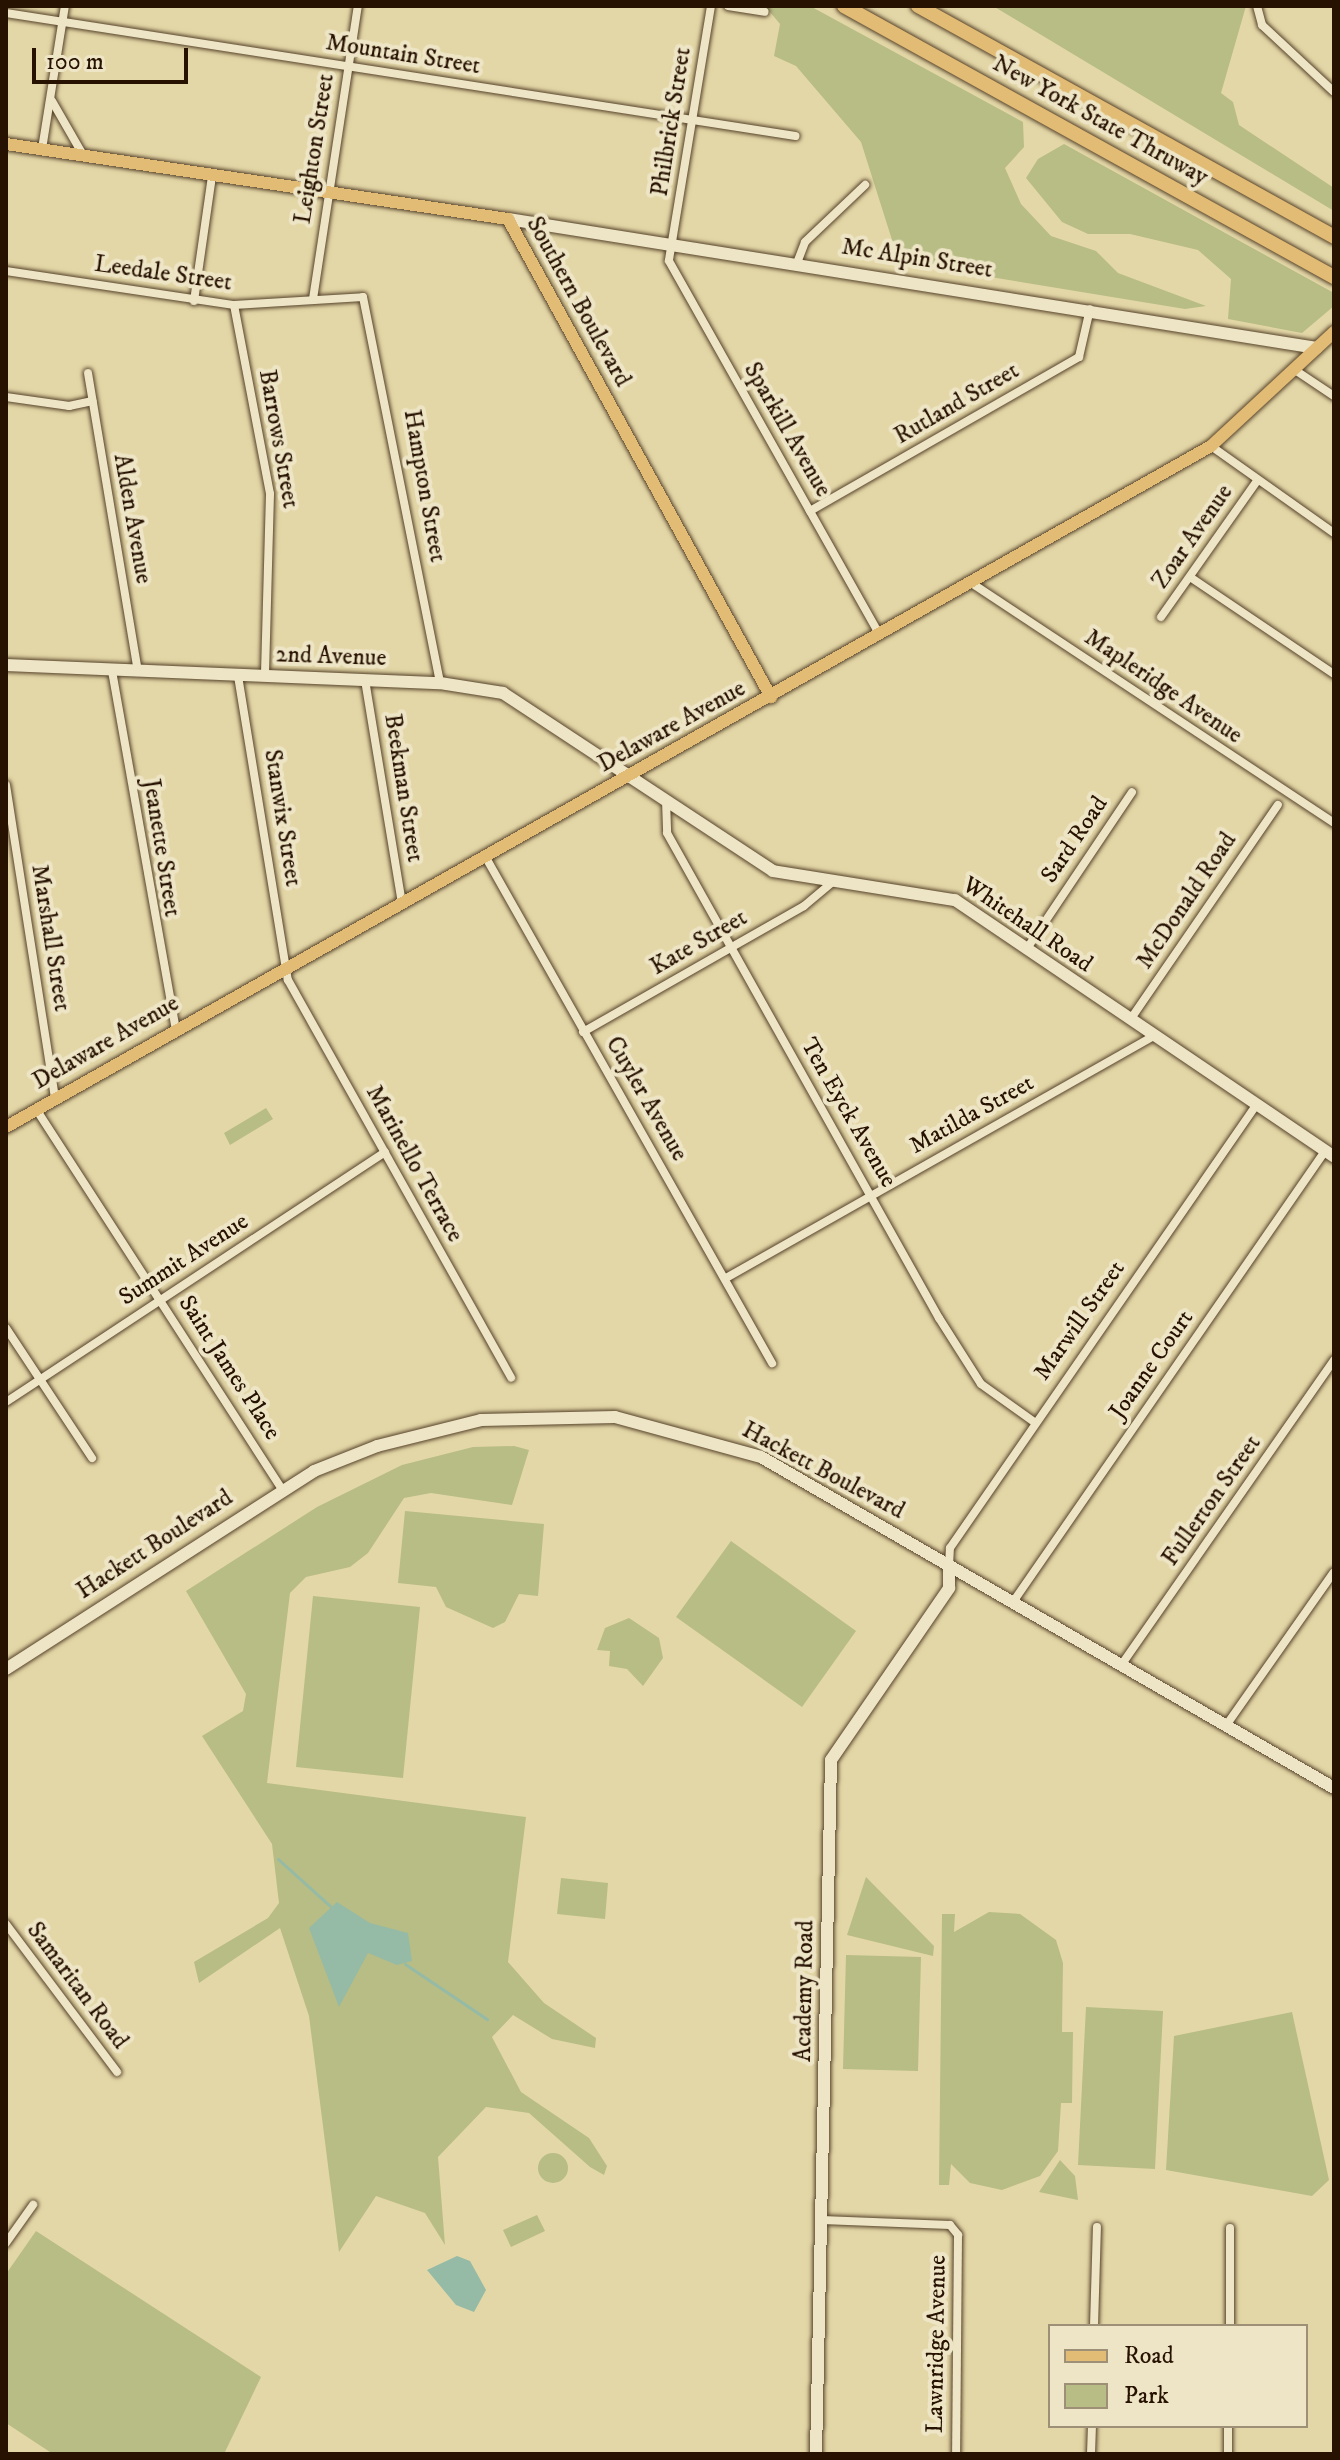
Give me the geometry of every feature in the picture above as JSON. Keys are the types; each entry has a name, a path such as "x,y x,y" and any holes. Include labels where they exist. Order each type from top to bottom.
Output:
{"highway":[{"name":"New York State Thruway","path":"844,6 1334,277"},
{"name":"New York State Thruway","path":"918,6 1334,237"}],"main road":[{"name":"Southern Boulevard","path":"6,144 508,219 771,697"},
{"name":"Delaware Avenue","path":"6,1127 1211,446 1334,332"}],"street":[{"path":"42,149 65,6"},
{"name":"Leighton Street","path":"313,299 358,6"},
{"name":"Philbrick Street","path":"671,244 711,6"},
{"path":"728,6 765,12"},
{"path":"1257,6 1262,25 1334,92"},
{"name":"Mountain Street","path":"6,13 795,136"},
{"path":"51,99 84,156"},
{"path":"194,301 212,176"},
{"path":"797,263 805,242 865,185"},
{"name":"Mc Alpin Street","path":"508,219 1091,308 1317,348"},
{"name":"Sparkill Avenue","path":"671,244 669,261 879,634"},
{"name":"Leedale Street","path":"6,271 234,305 363,297"},
{"name":"Hampton Street","path":"363,297 440,683"},
{"name":"Barrows Street","path":"234,305 270,494 265,677"},
{"name":"Rutland Street","path":"810,511 1079,357 1091,308"},
{"path":"1295,370 1334,396"},
{"name":"Alden Avenue","path":"88,373 138,672"},
{"path":"6,397 69,406 92,401"},
{"path":"1211,446 1334,533"},
{"name":"Zoar Avenue","path":"1161,617 1257,481"},
{"path":"1190,577 1334,674"},
{"name":"Mapleridge Avenue","path":"970,582 1334,823"},
{"name":"2nd Avenue","path":"6,665 440,683 513,697 628,775"},
{"name":"Jeanette Street","path":"112,671 176,1029"},
{"name":"Stanwix Street","path":"238,676 286,967"},
{"name":"Beekman Street","path":"365,680 402,903"},
{"name":"Whitehall Road","path":"628,775 773,871 831,883 936,892 1330,1154"},
{"name":"Marshall Street","path":"6,785 55,1097"},
{"name":"Sard Road","path":"1026,950 1132,792"},
{"name":"Ten Eyck Avenue","path":"666,800 667,833 973,1372 1034,1422"},
{"name":"McDonald Road","path":"1130,1020 1278,805"},
{"name":"Cuyler Avenue","path":"485,856 772,1363"},
{"name":"Kate Street","path":"583,1032 731,948 831,883"},
{"name":"Marinello Terrace","path":"286,967 511,1378"},
{"name":"Matilda Street","path":"726,1278 1154,1036"},
{"name":"Marwill Street","path":"949,1566 950,1548 1034,1422 1257,1104"},
{"name":"Saint James Place","path":"36,1109 282,1489"},
{"name":"Summit Avenue","path":"6,1402 385,1152"},
{"name":"Joanne Court","path":"1013,1602 1330,1154"},
{"path":"6,1328 92,1458"},
{"name":"Fullerton Street","path":"1122,1664 1334,1360"},
{"name":"Hackett Boulevard","path":"6,1669 282,1489 377,1446 436,1429 561,1414 615,1417 761,1457 1334,1788"},
{"name":"Academy Road","path":"816,2454 831,1760 949,1588 949,1566"},
{"path":"1225,1727 1334,1572"},
{"name":"Samaritan Road","path":"6,1924 117,2072"},
{"path":"6,2243 33,2205"},
{"name":"Lawnridge Avenue","path":"822,2220 950,2225 958,2235 956,2454"},
{"path":"1094,2324 1097,2227"},
{"path":"1230,2228 1230,2324"},
{"path":"1091,2454 1092,2428"},
{"path":"1228,2428 1228,2454"}],"green space":[{"path":"765,6 810,6 1023,122 1024,147 1005,168 1021,204 1051,236 1096,251 1118,273 1206,306 1185,309 899,262 861,142 796,66 774,56 780,24"},
{"path":"993,6 1246,6 1221,93 1233,102 1239,125 1334,188 1334,211"},
{"path":"1064,144 1334,293 1334,306 1302,333 1228,319 1231,279 1198,250 1130,234 1088,234 1062,222 1026,178 1038,159"},
{"path":"266,1108 273,1119 230,1145 224,1133"},
{"path":"514,1446 529,1450 512,1505 431,1493 404,1498 368,1553 350,1567 306,1577 290,1593 267,1783 526,1817 508,1962 544,2003 596,2038 595,2048 552,2039 513,2015 492,2037 521,2092 589,2138 607,2166 604,2175 590,2167 529,2113 486,2107 438,2157 445,2245 425,2213 376,2196 339,2252 309,2016 280,1928 199,1983 194,1962 268,1918 279,1903 272,1844 202,1736 243,1711 246,1694 186,1591 317,1507 402,1465 473,1447"},
{"path":"405,1511 544,1524 538,1596 519,1594 505,1622 493,1628 446,1607 436,1587 398,1583"},
{"path":"731,1541 856,1631 802,1707 676,1617"},
{"path":"313,1596 420,1607 403,1778 296,1767"},
{"path":"629,1618 659,1638 663,1658 643,1686 627,1669 609,1666 610,1651 597,1650 605,1628"},
{"path":"866,1877 934,1946 933,1956 847,1935"},
{"path":"561,1878 608,1883 605,1919 557,1914"},
{"path":"989,1912 1020,1914 1056,1940 1063,1963 1062,2032 1073,2032 1072,2103 1061,2103 1058,2151 1040,2176 1002,2190 970,2183 951,2164 949,2185 939,2185 942,1914 955,1914 954,1932"},
{"path":"846,1955 921,1957 918,2071 843,2069"},
{"path":"1086,2007 1163,2011 1155,2169 1078,2165"},
{"path":"1292,2012 1329,2180 1312,2196 1166,2170 1174,2036"},
{"path":"553,2153 564,2157 568,2168 564,2179 553,2183 542,2179 538,2168 542,2157"},
{"path":"1060,2160 1075,2176 1078,2200 1039,2192"},
{"path":"537,2215 545,2231 511,2247 503,2230"},
{"path":"36,2231 261,2377 224,2454 53,2454 6,2423 6,2274"}],"shaded area":[{"path":"337,1902 370,1923 408,1933 412,1961 397,1965 368,1953 339,2007 309,1928"},
{"path":"457,2256 470,2261 486,2290 474,2312 456,2305 427,2270"}],"waterway":[{"path":"278,1859 330,1906"},
{"path":"405,1964 487,2019"}]}
